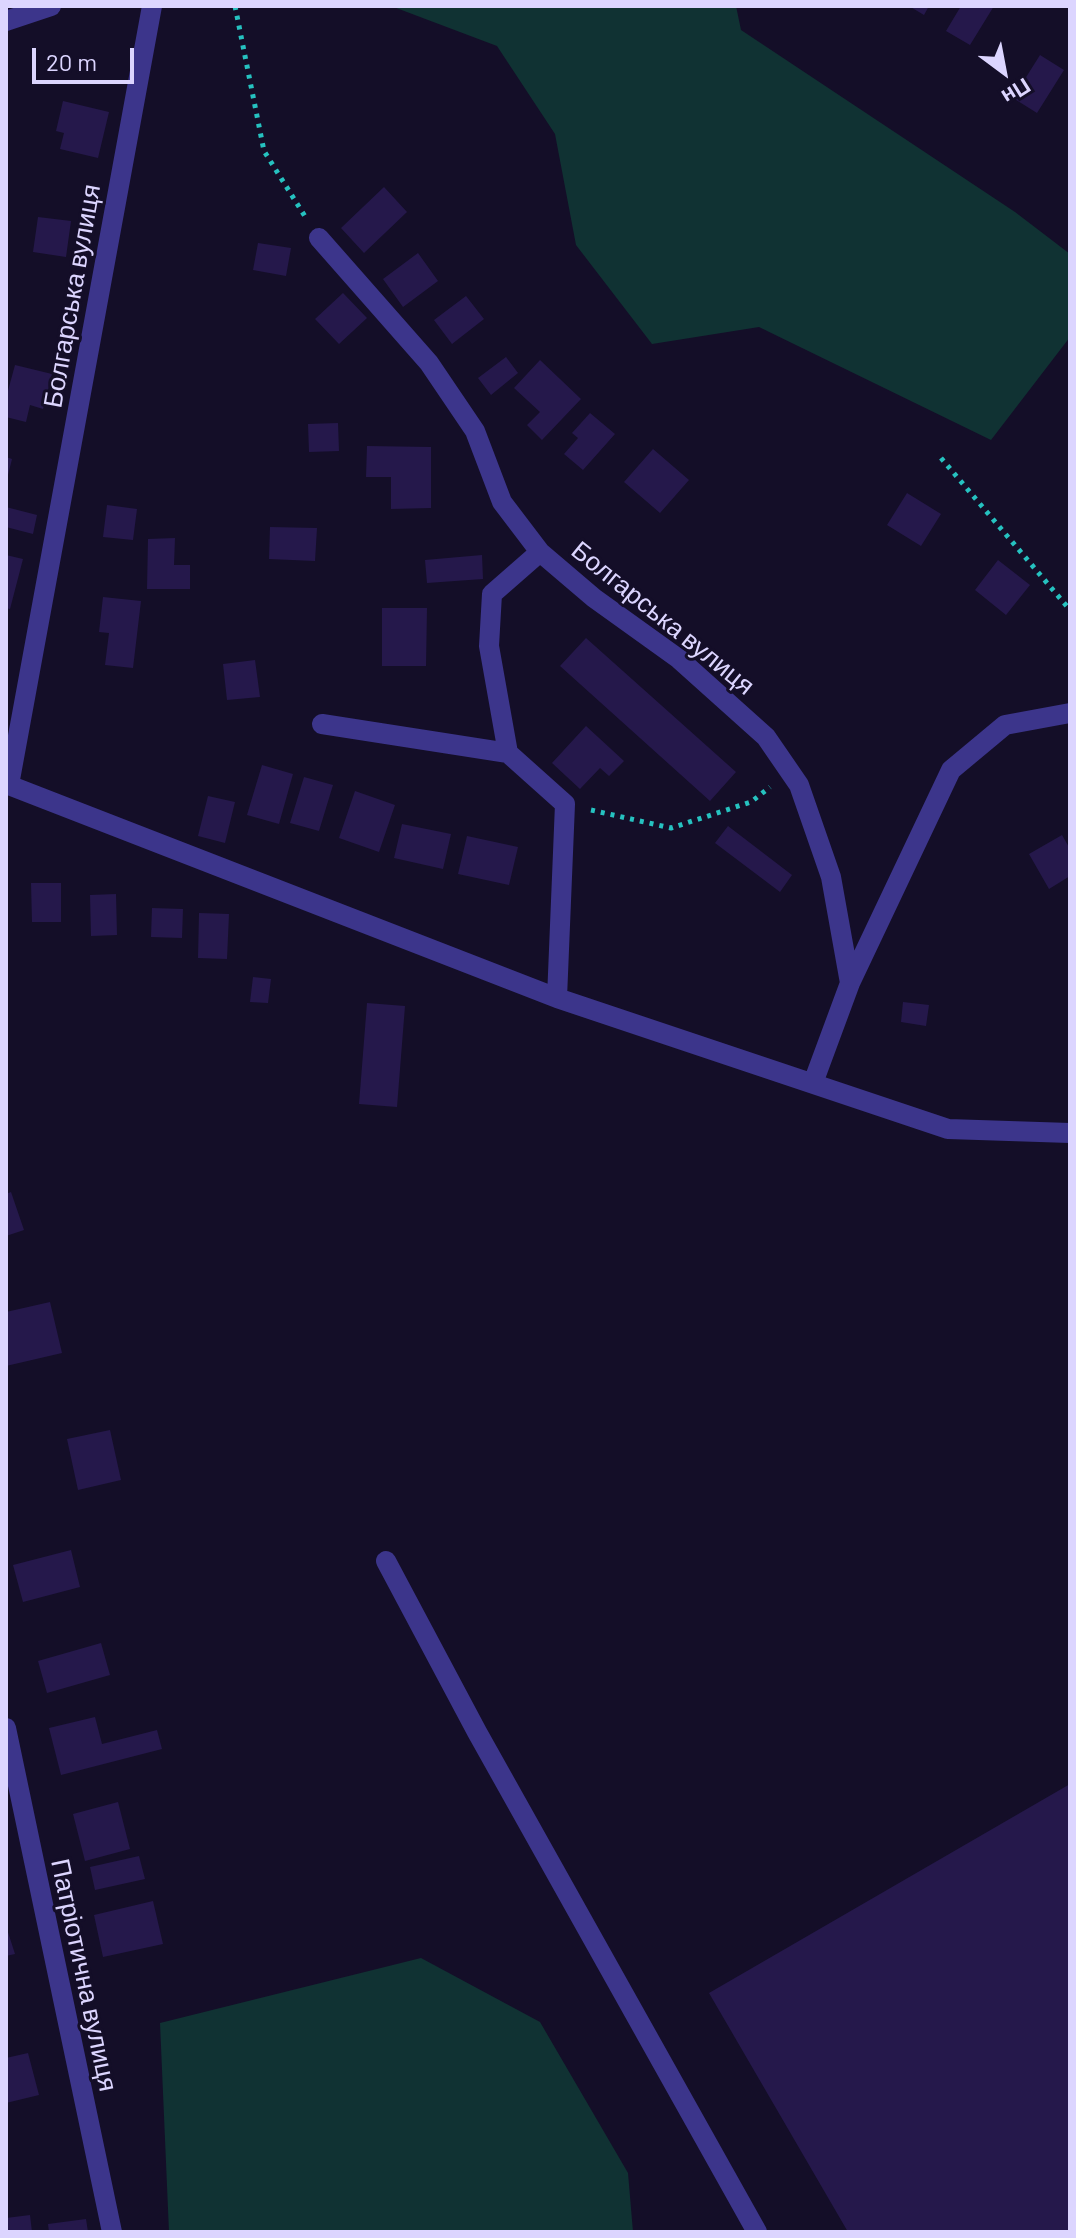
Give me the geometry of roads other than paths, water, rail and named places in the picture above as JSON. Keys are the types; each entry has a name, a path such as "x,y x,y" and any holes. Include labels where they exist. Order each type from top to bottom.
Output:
{"street":[{"path":"6,21 51,6"},
{"name":"Болгарська вулиця","path":"152,6 8,784 557,998 948,1129 1070,1133"},
{"name":"Болгарська вулиця","path":"319,238 429,363 475,431 502,502 540,552 594,598 679,659 766,737 799,785 831,877 850,983"},
{"path":"508,753 489,646 492,594 540,552"},
{"path":"813,1083 850,983 951,770 1005,725 1070,713"},
{"path":"322,724 508,753 565,804 557,998"},
{"path":"386,1561 484,1746 757,2232"},
{"name":"Патріотична вулиця","path":"6,1728 112,2232"}]}
